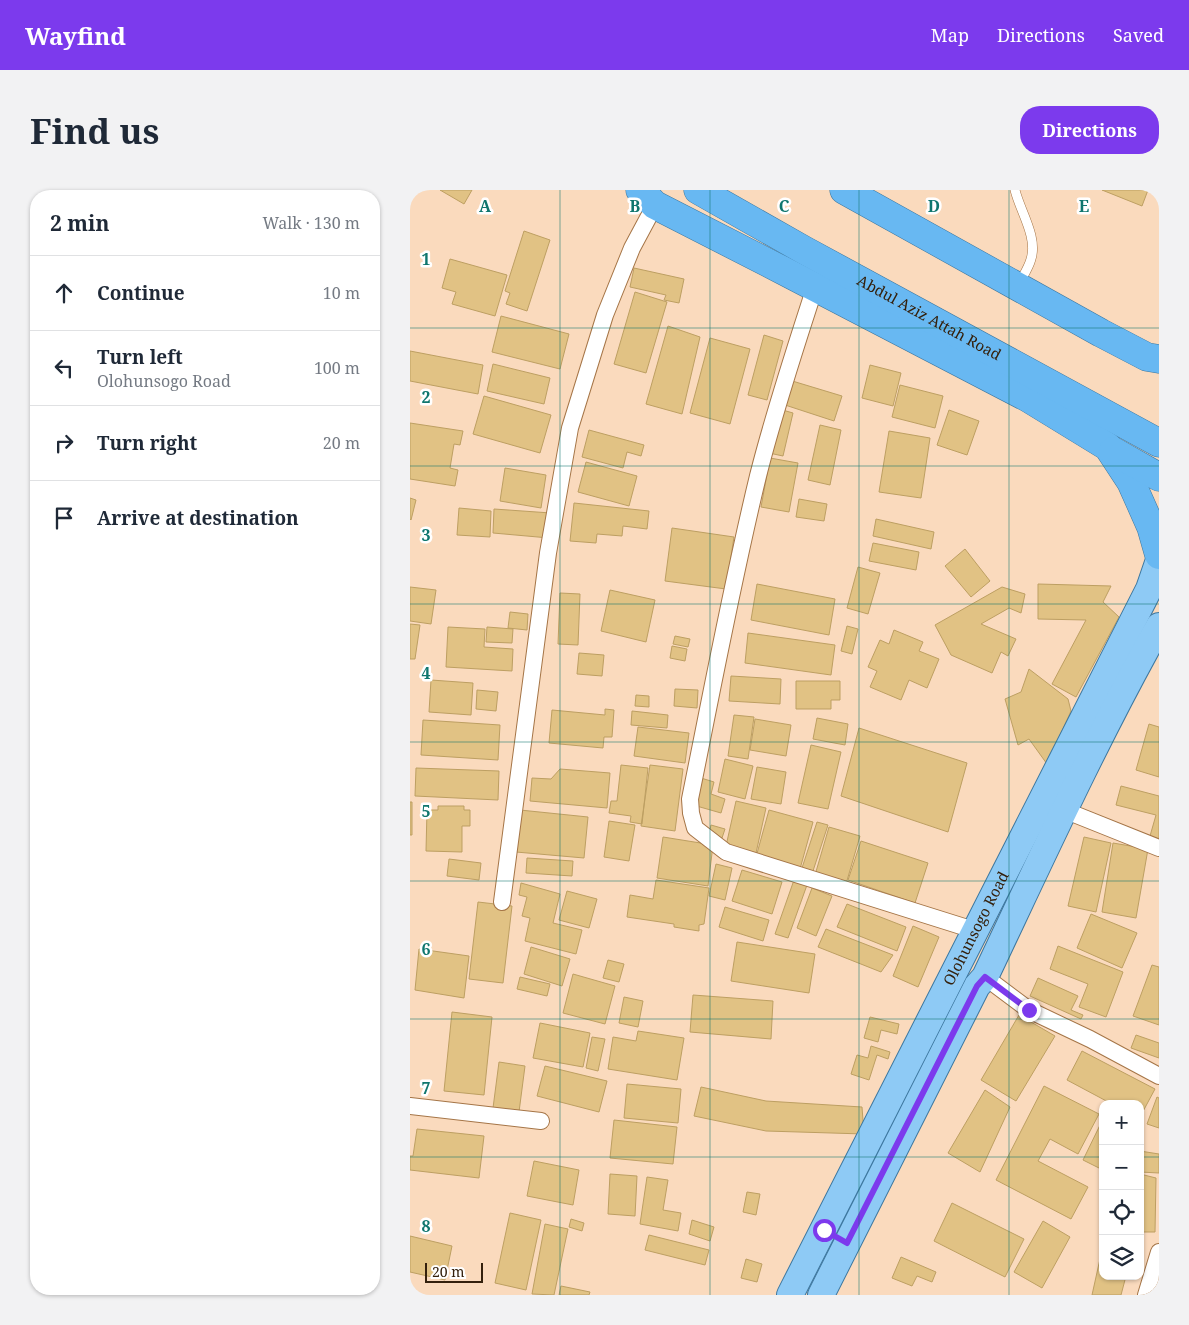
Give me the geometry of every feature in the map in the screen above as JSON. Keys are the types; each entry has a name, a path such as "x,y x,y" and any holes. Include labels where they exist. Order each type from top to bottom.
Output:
{"highway":[{"name":"Abdul Aziz Attah Road","path":"698,190 804,250 1159,443"},
{"name":"Abdul Aziz Attah Road","path":"721,190 994,346 1159,433"},
{"path":"844,190 1155,360"},
{"path":"648,198 1028,398 1159,477"},
{"path":"1108,447 1131,482 1151,527 1159,556"}],"main road":[{"name":"Olohunsogo Road","path":"790,1295 977,931 1149,589 1159,560"},
{"name":"Olohunsogo Road","path":"821,1295 977,986 985,977 1064,810 1159,626"},
{"path":"824,1230 847,1243"}],"street":[{"path":"502,902 548,553 570,428 605,315 632,248 648,198"},
{"path":"815,287 790,365 757,483 736,572 690,799 690,813 696,828 726,852 977,931"},
{"path":"1064,810 1159,848"},
{"path":"985,977 1029,1010 1090,1039 1159,1076"},
{"path":"410,1106 542,1122"},
{"path":"1151,1293 1159,1252"}],"lane":[{"path":"1015,190 1033,249 1031,260 1017,286"}],"building":[{"path":"440,190 472,190 464,204"},
{"path":"1102,190 1148,190 1142,206"},
{"path":"524,231 550,240 527,311 506,304 510,293 505,291"},
{"path":"450,259 507,275 495,316 452,304 456,292 442,288"},
{"path":"634,268 684,279 679,303 664,300 666,295 630,287"},
{"path":"635,292 667,302 646,373 614,364"},
{"path":"501,316 569,334 560,369 492,352"},
{"path":"668,326 700,337 682,414 646,404"},
{"path":"764,335 783,341 767,400 748,395"},
{"path":"710,338 750,349 730,424 690,413"},
{"path":"410,351 483,365 478,394 410,381"},
{"path":"493,364 550,378 544,404 487,391"},
{"path":"870,365 901,373 893,406 862,398"},
{"path":"789,380 842,396 834,421 782,404"},
{"path":"900,385 943,396 935,428 892,417"},
{"path":"484,396 551,415 540,453 473,434"},
{"path":"779,409 793,413 783,456 769,453"},
{"path":"949,410 979,421 967,455 937,445"},
{"path":"410,423 463,431 460,445 454,444 450,468 458,470 455,486 410,479"},
{"path":"820,425 841,430 830,485 808,480"},
{"path":"589,430 644,445 641,456 627,452 623,468 582,457"},
{"path":"889,431 930,438 921,498 879,492"},
{"path":"770,458 798,463 789,512 761,507"},
{"path":"586,462 637,476 629,506 578,492"},
{"path":"505,468 546,475 541,508 500,501"},
{"path":"410,498 416,500 411,520 410,519"},
{"path":"799,499 827,504 824,521 796,517"},
{"path":"574,503 649,511 647,529 623,526 622,536 597,534 596,543 570,541"},
{"path":"459,508 491,511 490,537 457,535"},
{"path":"494,509 551,513 549,538 493,533"},
{"path":"876,519 934,532 931,549 873,536"},
{"path":"672,528 734,537 726,589 665,581"},
{"path":"873,543 919,552 916,570 869,561"},
{"path":"965,549 990,581 971,597 945,566"},
{"path":"858,567 880,573 868,614 847,608"},
{"path":"757,584 835,599 829,635 751,620"},
{"path":"1038,584 1111,586 1103,602 1119,617 1076,697 1052,684 1086,620 1038,619"},
{"path":"410,587 436,590 431,624 410,621"},
{"path":"1002,587 1025,594 1021,613 1009,608 981,624 1016,639 1008,656 1001,652 992,673 951,655 935,625"},
{"path":"610,590 655,600 646,642 601,631"},
{"path":"560,593 580,594 578,645 558,644"},
{"path":"510,612 528,614 527,630 508,628"},
{"path":"410,624 420,625 415,659 410,659"},
{"path":"847,626 858,629 852,654 841,651"},
{"path":"448,627 485,629 484,647 513,649 512,671 446,667"},
{"path":"487,627 513,629 512,643 486,642"},
{"path":"894,630 923,642 919,651 939,659 927,688 909,680 901,700 870,687 877,671 868,667 880,640 889,644"},
{"path":"748,633 835,645 831,675 745,663"},
{"path":"675,636 690,639 688,647 673,644"},
{"path":"672,646 687,649 685,661 670,658"},
{"path":"579,653 604,655 602,676 577,674"},
{"path":"1029,669 1068,699 1071,711 1047,764 1029,739 1018,745 1005,699 1021,692"},
{"path":"731,676 781,679 780,704 729,701"},
{"path":"431,680 473,683 471,715 429,712"},
{"path":"796,681 840,681 840,700 831,700 831,709 796,709"},
{"path":"675,689 698,690 697,708 674,706"},
{"path":"477,690 498,692 496,711 476,709"},
{"path":"636,695 649,696 649,707 635,706"},
{"path":"605,709 614,710 612,737 604,737 603,748 549,743 552,710 605,715"},
{"path":"632,711 668,715 667,728 631,725"},
{"path":"734,715 754,717 748,759 728,756"},
{"path":"817,718 848,724 845,745 813,739"},
{"path":"755,719 791,725 786,756 750,750"},
{"path":"423,720 500,725 498,760 421,755"},
{"path":"1149,724 1159,727 1159,777 1136,770"},
{"path":"638,727 689,733 685,763 634,756"},
{"path":"859,728 967,763 948,832 841,796"},
{"path":"811,745 841,752 828,809 798,803"},
{"path":"725,759 753,766 745,799 718,792"},
{"path":"621,765 648,768 642,824 630,822 631,816 609,813 611,801 617,801"},
{"path":"650,765 683,769 675,831 641,826"},
{"path":"757,767 786,772 781,804 751,799"},
{"path":"416,768 499,771 498,800 415,796"},
{"path":"560,769 610,773 607,808 530,801 532,778 551,779"},
{"path":"701,778 714,782 711,794 725,799 721,813 693,805"},
{"path":"1121,786 1159,796 1159,839 1150,836 1156,815 1116,805"},
{"path":"736,801 766,808 756,853 726,846"},
{"path":"410,802 412,802 412,835 410,835"},
{"path":"438,806 464,806 464,810 470,810 470,826 462,826 462,852 426,851 427,810 438,810"},
{"path":"520,810 588,817 584,858 516,852"},
{"path":"769,810 813,822 800,869 756,857"},
{"path":"609,821 635,825 629,861 604,857"},
{"path":"817,822 828,825 812,874 801,871"},
{"path":"711,825 725,829 722,838 709,834"},
{"path":"829,827 860,836 846,884 815,875"},
{"path":"663,837 713,845 708,886 657,878"},
{"path":"1084,837 1111,843 1096,912 1068,906"},
{"path":"861,841 928,863 915,903 848,880"},
{"path":"1113,843 1148,849 1136,918 1102,912"},
{"path":"527,858 573,861 572,876 526,873"},
{"path":"449,859 481,863 479,880 447,876"},
{"path":"716,864 732,868 725,900 709,896"},
{"path":"742,870 782,882 772,914 732,901"},
{"path":"656,880 709,888 704,924 699,925 699,931 674,927 674,924 627,917 630,895 653,899"},
{"path":"794,880 807,885 788,938 775,934"},
{"path":"521,883 560,894 553,923 582,930 576,954 525,941 530,918 522,916 527,897 519,895"},
{"path":"812,888 832,896 816,936 797,928"},
{"path":"567,891 597,899 589,928 559,920"},
{"path":"478,902 512,906 503,983 469,979"},
{"path":"847,904 906,927 897,951 837,927"},
{"path":"725,907 769,920 763,941 719,927"},
{"path":"1091,914 1137,933 1122,968 1077,948"},
{"path":"913,926 939,937 918,987 893,976"},
{"path":"826,929 893,955 881,972 818,947"},
{"path":"737,942 815,954 809,993 731,981"},
{"path":"1058,946 1123,972 1106,1017 1079,1007 1088,984 1050,969"},
{"path":"531,947 570,959 562,986 524,974"},
{"path":"419,949 469,956 464,998 415,990"},
{"path":"608,960 624,964 619,982 603,978"},
{"path":"1152,965 1159,967 1159,1025 1133,1016"},
{"path":"573,974 615,986 605,1024 563,1013"},
{"path":"520,977 550,984 547,996 517,989"},
{"path":"1038,978 1078,996 1071,1010 1083,1015 1081,1019 1030,996"},
{"path":"693,995 773,1001 771,1039 690,1032"},
{"path":"624,997 643,1001 638,1027 619,1023"},
{"path":"452,1012 492,1017 484,1095 444,1091"},
{"path":"1019,1015 1055,1036 1016,1101 981,1080"},
{"path":"870,1017 899,1024 897,1034 881,1030 878,1042 864,1038"},
{"path":"540,1023 590,1033 583,1067 533,1058"},
{"path":"638,1031 684,1038 677,1080 608,1069 613,1037 636,1041"},
{"path":"1136,1035 1159,1043 1159,1058 1131,1048"},
{"path":"592,1037 605,1039 598,1071 586,1068"},
{"path":"871,1046 890,1052 888,1059 877,1055 869,1080 851,1074 857,1055 868,1058"},
{"path":"1082,1051 1155,1089 1144,1110 1144,1100 1104,1100 1067,1080"},
{"path":"499,1062 525,1066 519,1112 493,1108"},
{"path":"545,1066 607,1081 599,1112 537,1096"},
{"path":"627,1084 681,1089 678,1123 624,1118"},
{"path":"1044,1086 1099,1114 1078,1154 1050,1139 1038,1161 1088,1187 1071,1219 996,1180"},
{"path":"701,1087 766,1101 862,1107 864,1134 766,1131 694,1116"},
{"path":"985,1090 1010,1107 980,1172 948,1153"},
{"path":"1157,1097 1159,1098 1159,1128 1147,1124"},
{"path":"614,1120 677,1127 673,1164 610,1158"},
{"path":"1099,1127 1099,1168 1083,1160"},
{"path":"417,1129 484,1136 479,1178 410,1170 410,1156 413,1156"},
{"path":"1144,1152 1159,1154 1159,1173 1144,1172"},
{"path":"534,1161 579,1170 573,1205 527,1196"},
{"path":"610,1174 637,1176 635,1216 608,1214"},
{"path":"1144,1175 1156,1178 1155,1232 1144,1232"},
{"path":"647,1177 668,1180 663,1210 681,1213 678,1231 640,1224"},
{"path":"747,1192 760,1194 756,1215 743,1212"},
{"path":"952,1203 1024,1239 1005,1277 934,1241"},
{"path":"510,1213 541,1220 526,1290 495,1283"},
{"path":"571,1219 584,1223 582,1231 569,1227"},
{"path":"692,1220 714,1227 710,1241 689,1234"},
{"path":"1043,1221 1070,1237 1042,1288 1014,1272"},
{"path":"545,1224 568,1229 554,1295 532,1294"},
{"path":"649,1235 709,1250 705,1265 645,1250"},
{"path":"410,1236 452,1246 445,1280 410,1272"},
{"path":"901,1257 936,1272 932,1282 917,1276 912,1286 892,1278"},
{"path":"746,1259 762,1264 757,1282 741,1278"},
{"path":"1099,1264 1099,1280 1125,1280 1121,1295 1092,1295"},
{"path":"561,1286 590,1292 589,1295 559,1295"}],"route":[{"path":"824,1230 847,1243 977,986 985,977 1029,1010"}]}
